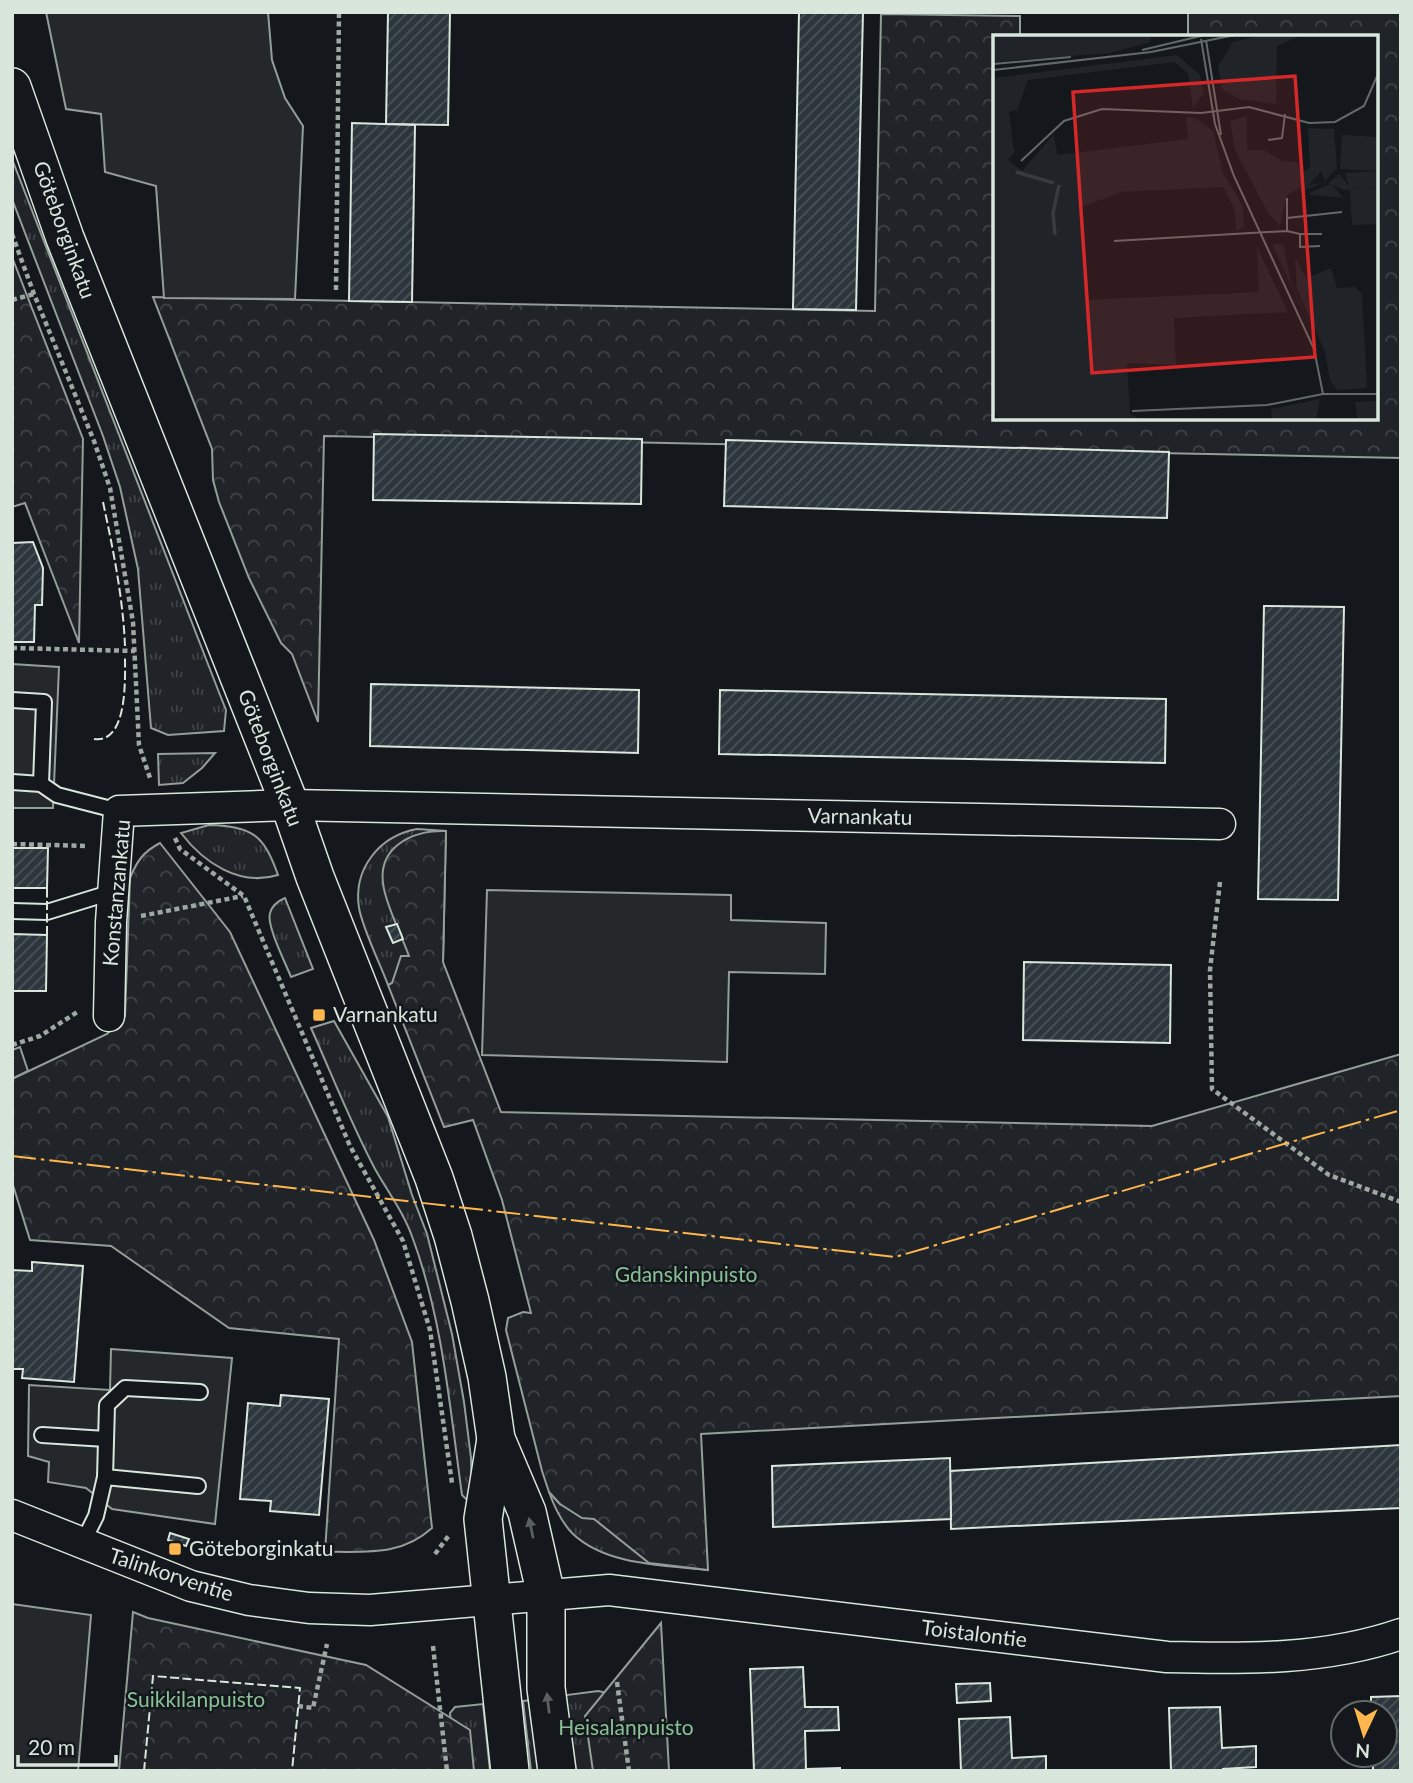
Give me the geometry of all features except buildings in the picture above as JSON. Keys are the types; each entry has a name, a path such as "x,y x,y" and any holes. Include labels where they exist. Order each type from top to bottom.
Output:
{"street":[{"name":"Göteborginkatu","path":"12,87 65,238 290,805 315,877 434,1178 470,1300 487,1377 496,1439 527,1512 545,1595 546,1688 557,1771"},
{"name":"Konstanzankatu","path":"109,1002 112,892 119,811 290,805"},
{"name":"Varnankatu","path":"290,805 1220,824"},
{"name":"Göteborginkatu","path":"496,1439 483,1518 510,1771"},
{"name":"Talinkorventie","path":"12,1516 191,1586 273,1603 309,1608 370,1610 545,1595"},
{"name":"Toistalontie","path":"545,1595 609,1590 1167,1657 1236,1659 1321,1654 1382,1641 1401,1634"}],"lane":[{"path":"12,700 44,702 41,784"},
{"path":"12,782 41,784 57,795 119,811"},
{"path":"12,911 47,912 112,892"},
{"path":"82,1544 96,1516 104,1477 107,1405 113,1397 125,1388 201,1392"},
{"path":"42,1435 106,1439"},
{"path":"104,1477 198,1486"}],"path":[{"path":"335,290 339,12"},
{"path":"12,234 110,488 133,622 139,745 160,809 180,849 243,896 350,1146 403,1241 430,1330 454,1495"},
{"path":"12,300 34,294"},
{"path":"12,648 135,651"},
{"path":"12,844 117,847"},
{"path":"1220,882 1210,970 1212,1089 1329,1175 1401,1202"},
{"path":"111,922 243,896"},
{"path":"12,1045 40,1037 109,1002"},
{"path":"435,1554 450,1533"},
{"path":"298,1706 313,1708 327,1644"},
{"path":"433,1646 447,1771"},
{"path":"617,1682 629,1771"}],"green space":[{"path":"1188,12 1401,12 1401,458 324,436 318,722 292,654 281,643 249,578 219,502 213,480 212,449 153,297 875,311 881,14 1020,16 1020,35 993,35 993,420 1378,420 1378,35 1188,35"},
{"path":"12,159 226,710 224,731 168,735 151,728 138,569 120,487 12,199"},
{"path":"12,257 83,439 79,643 25,503 12,507"},
{"path":"215,753 183,783 159,785 158,754"},
{"path":"209,825 236,828 254,835 267,850 278,875 249,878 236,875 211,862 181,833"},
{"path":"417,829 446,831 443,962 388,985 361,917 358,894 360,880 372,856 380,847 403,833"},
{"name":"Gdanskinpuisto","path":"446,831 443,962 501,1112 1152,1126 1401,1054 1401,1396 701,1434 708,1570 649,1563 594,1519 582,1518 560,1504 549,1492 506,1330 508,1318 523,1312 531,1313 502,1200 473,1120 444,1127 388,985 392,983 401,956 409,956 386,898 383,875 385,862 398,844 409,838"},
{"path":"160,843 230,932 374,1240 412,1342 432,1528 407,1544 368,1552 325,1552 339,1339 229,1328 111,1246 30,1240 12,1182 12,1079 107,1034 125,1016 130,878 141,858"},
{"path":"285,898 313,969 291,977 270,919 274,906"},
{"path":"334,1021 388,1117 427,1234 452,1334 464,1402 471,1458 472,1497 469,1500 462,1495 439,1333 413,1239 358,1135 311,1028"},
{"path":"20,1047 28,1071 12,1079 12,1050"},
{"path":"549,1492 560,1504 621,1520 708,1570 637,1562 587,1545 569,1530"},
{"name":"Suikkilanpuisto","path":"133,1612 148,1618 366,1665 470,1730 474,1771 119,1771"},
{"name":"Heisalanpuisto","path":"661,1623 669,1771 593,1771 585,1716"},
{"path":"598,1691 608,1693 619,1771 569,1771 559,1696"},
{"path":"538,1699 546,1771 531,1771 523,1701"},
{"path":"483,1704 490,1771 456,1771 450,1713 455,1707"}],"shaded area":[{"path":"46,12 268,12 272,60 285,98 303,126 295,299 164,298 156,186 105,172 101,114 66,109"},
{"path":"12,664 59,667 53,808 12,808"},
{"path":"487,890 731,895 731,920 826,923 825,974 729,972 727,1062 482,1055"},
{"path":"111,1349 232,1358 215,1524 112,1509 86,1488 48,1482 49,1462 28,1456 29,1385 110,1390"},
{"path":"12,1604 91,1615 78,1771 12,1771"}],"fence":[{"path":"103,502 120,591 125,646"},
{"path":"94,739 105,738 119,721 124,693 125,657"},
{"path":"47,888 47,935"},
{"path":"144,1771 153,1676 300,1688 292,1771"}],"power":[{"path":"12,1156 895,1257 1401,1110"}],"place":[{"name":"Varnankatu","path":"319,1015"},
{"name":"Göteborginkatu","path":"175,1549"}]}
